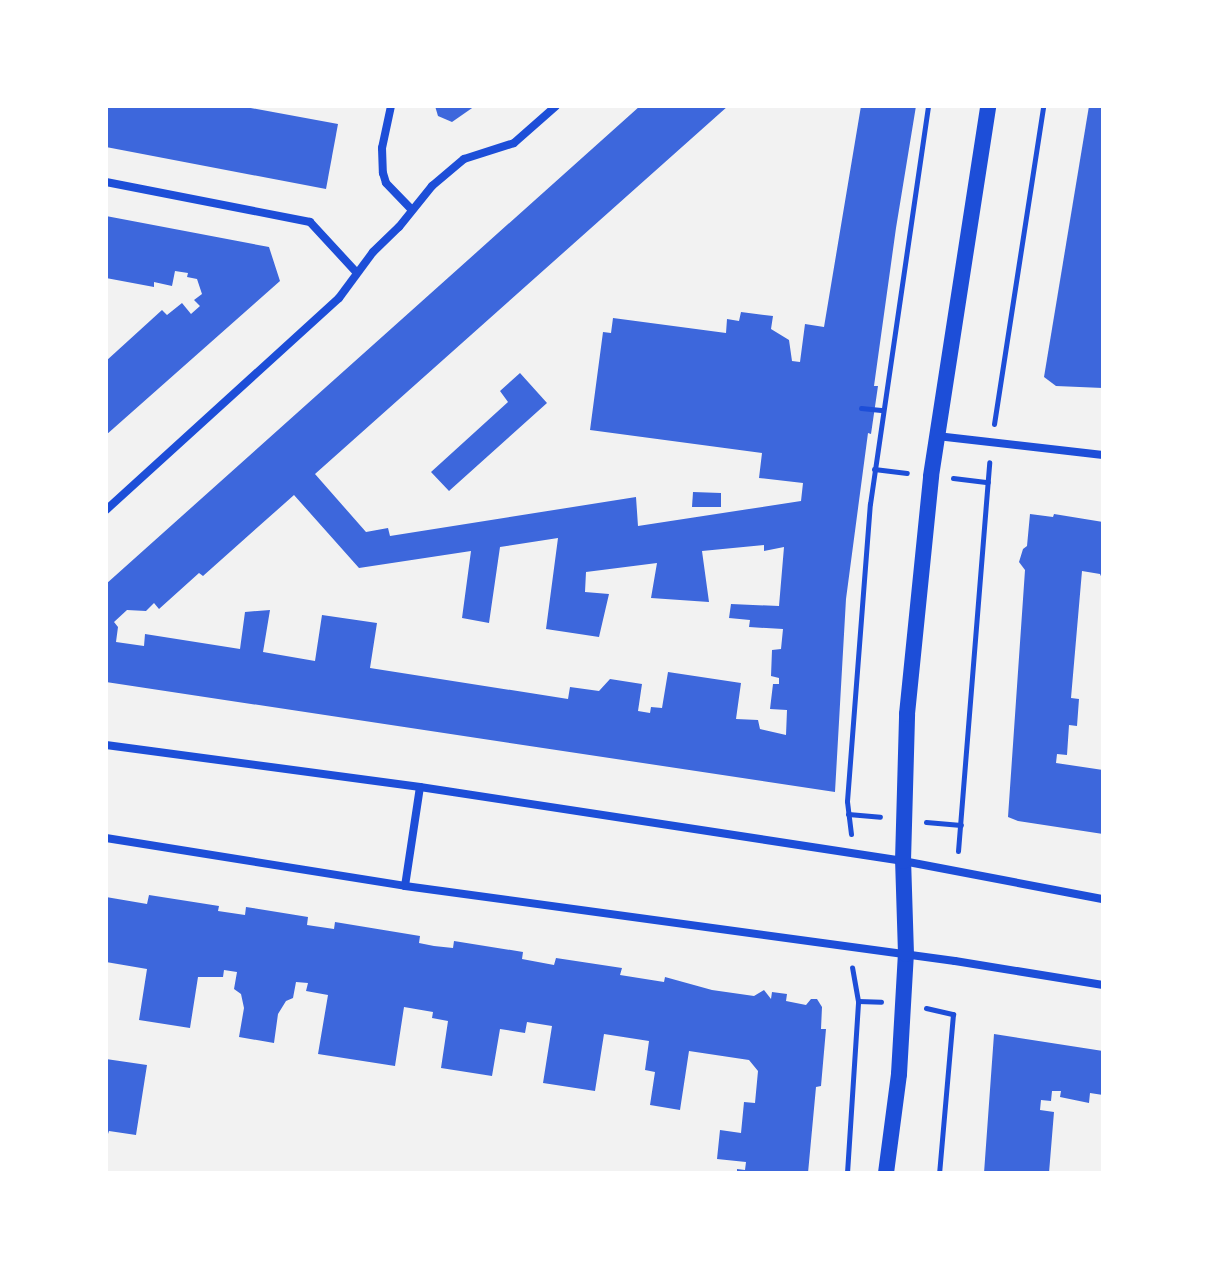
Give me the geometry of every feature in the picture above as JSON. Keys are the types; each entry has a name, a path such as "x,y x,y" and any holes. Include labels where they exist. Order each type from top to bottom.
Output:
{"main road":[{"path":"886,1173 899,1074 906,954 903,861 907,714 937,436 988,106"}],"street":[{"path":"391,106 382,148 383,173 386,183 412,210"},
{"path":"106,510 339,298 432,186 464,159 514,143 556,106"},
{"path":"106,182 310,222 357,273"},
{"path":"937,436 1103,455"},
{"path":"106,745 420,787 903,861 1103,899"},
{"path":"405,886 420,787"},
{"path":"106,838 405,886 906,954 1103,985"}],"path":[{"path":"848,833 847,801 863,586 881,410 928,106"},
{"path":"958,856 991,442 1043,106"},
{"path":"861,408 881,410"},
{"path":"847,1173 858,1001 852,968"},
{"path":"939,1173 953,1014"}],"building":[{"path":"106,106 240,106 338,124 326,189 106,147"},
{"path":"435,106 475,106 452,122 438,116"},
{"path":"640,106 728,106 315,474 366,532 388,528 390,536 636,497 638,526 801,501 803,483 759,478 762,453 590,430 603,332 611,333 613,318 726,333 727,319 739,321 741,312 773,316 771,329 789,340 792,361 800,362 805,324 824,327 861,106 916,106 896,228 874,386 878,386 871,434 868,433 846,599 835,792 106,682 106,584","holes":["294,495 359,568 471,551 462,618 489,623 500,547 558,538 546,629 599,637 609,594 585,592 586,572 657,563 651,598 709,602 702,551 764,545 764,551 784,547 779,606 731,604 729,618 750,620 749,627 783,629 781,649 772,650 771,676 779,678 779,684 773,684 770,709 787,710 786,735 760,729 758,720 736,719 741,683 668,672 662,708 651,707 650,713 638,711 642,684 610,679 599,691 570,687 568,699 370,668 377,623 322,615 315,661 263,652 270,610 245,612 240,649 145,634 144,646 116,642 118,627 114,622 127,610 146,611 154,603 159,609 199,573 203,576"]},
{"path":"1089,106 1103,106 1103,388 1056,386 1044,377"},
{"path":"106,216 269,247 280,281 106,435 106,361 162,310 167,315 182,303 191,314 200,306 194,300 202,294 197,279 187,277 188,273 175,271 172,286 154,282 154,287 106,278"},
{"path":"520,373 547,403 449,491 431,472 508,402 500,391"},
{"path":"693,492 721,493 721,507 692,507"},
{"path":"1030,514 1053,517 1054,514 1103,522 1103,581 1100,574 1082,571 1071,698 1079,699 1077,726 1069,725 1067,755 1057,754 1056,763 1103,770 1103,834 1008,817 1025,570 1019,562 1027,546"},
{"path":"149,895 219,906 218,911 245,915 246,907 308,917 307,925 334,929 335,922 420,936 419,943 434,946 453,948 454,941 523,952 522,959 554,965 556,958 622,968 620,975 664,982 665,977 712,990 754,996 764,990 771,999 772,992 787,994 786,1001 806,1005 811,999 817,999 822,1007 821,1029 826,1029 821,1086 816,1087 808,1173 737,1173 737,1169 745,1170 746,1162 717,1159 720,1130 741,1133 744,1102 755,1103 758,1071 749,1060 689,1051 680,1110 650,1105 655,1072 645,1070 649,1041 604,1034 595,1091 543,1083 552,1026 527,1022 525,1033 500,1029 492,1076 441,1068 448,1021 432,1018 433,1012 404,1007 395,1066 318,1054 328,995 306,991 308,983 296,982 293,998 286,1001 278,1014 274,1043 239,1037 244,1008 241,994 234,989 237,972 224,970 223,977 198,977 190,1028 139,1020 147,969 106,962 106,897 147,904"},
{"path":"994,1034 1103,1051 1103,1095 1090,1093 1089,1103 1060,1097 1061,1091 1052,1091 1051,1101 1041,1100 1040,1110 1054,1112 1049,1173 984,1173"},
{"path":"106,1059 147,1065 136,1135 109,1131 106,1140"}]}
